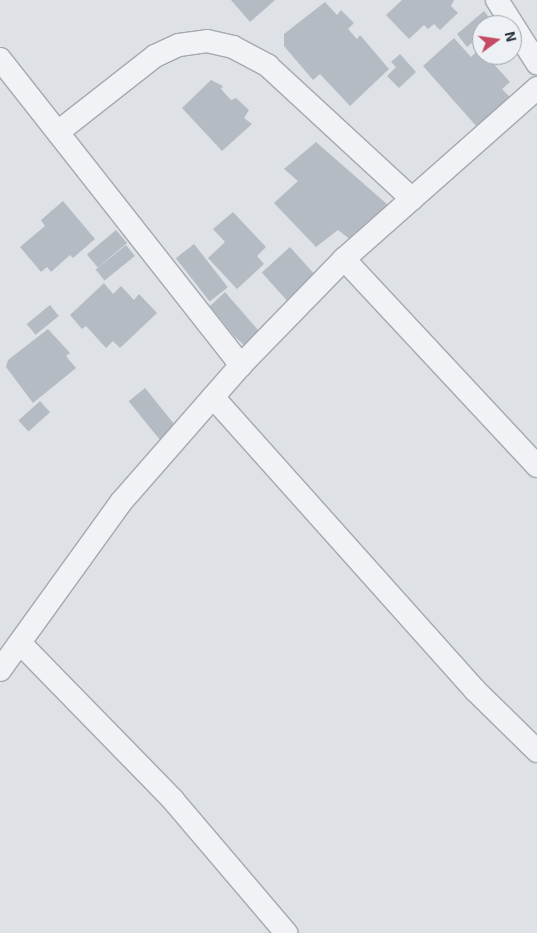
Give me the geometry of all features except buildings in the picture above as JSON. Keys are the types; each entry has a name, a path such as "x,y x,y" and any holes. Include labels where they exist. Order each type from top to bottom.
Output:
{"street":[{"path":"497,0 537,63"},
{"path":"58,132 155,56 179,45 207,41 233,47 268,66 412,199"},
{"path":"0,60 241,365"},
{"path":"0,670 21,644 122,501 241,365 344,259 537,88"},
{"path":"344,259 537,466"},
{"path":"213,397 475,690 534,741"},
{"path":"21,644 173,800 286,933"}]}
